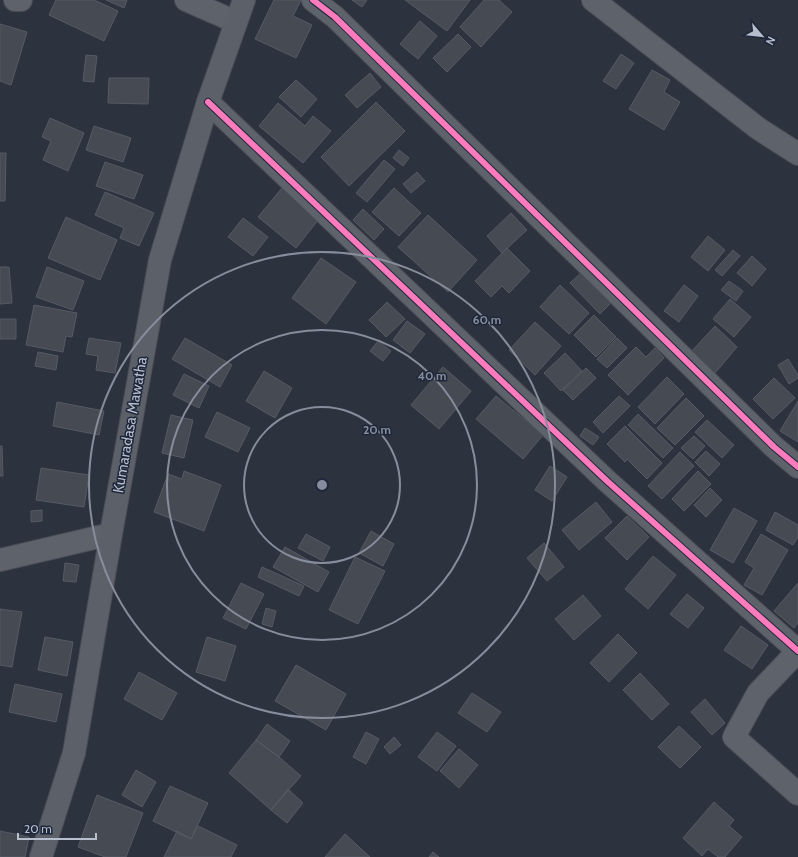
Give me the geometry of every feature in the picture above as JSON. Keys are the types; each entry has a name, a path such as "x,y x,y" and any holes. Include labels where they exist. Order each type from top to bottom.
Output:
{"main road":[{"name":"Kumaradasa Mawatha","path":"41,857 74,753 110,534 160,260 208,102 244,0"}],"street":[{"path":"15,0 21,0"},
{"path":"186,0 236,22"},
{"path":"313,0 334,18 774,448 798,467"},
{"path":"593,0 759,129 798,154"},
{"path":"208,102 607,481 798,651 758,693 734,737 798,794"},
{"path":"0,560 110,534"}],"building":[{"path":"56,0 94,0 118,11 104,41 49,15"},
{"path":"106,0 127,0 124,8"},
{"path":"274,0 301,0 293,16 312,25 296,58 255,39"},
{"path":"352,0 367,0 362,7"},
{"path":"405,0 470,0 447,31"},
{"path":"484,0 499,0 512,12 481,47 460,27"},
{"path":"420,21 437,36 418,59 400,44"},
{"path":"0,24 27,32 11,85 0,81"},
{"path":"458,34 471,47 447,72 433,58"},
{"path":"621,54 634,63 616,89 603,81"},
{"path":"86,55 97,56 94,82 83,81"},
{"path":"652,70 670,80 664,92 680,102 664,130 629,109"},
{"path":"370,73 381,87 357,108 345,95"},
{"path":"109,78 149,78 148,104 108,103"},
{"path":"296,80 317,99 301,117 279,97"},
{"path":"376,102 405,131 349,186 321,157"},
{"path":"278,103 305,126 313,116 331,131 303,163 259,126"},
{"path":"50,118 84,133 68,171 43,160 51,141 42,137"},
{"path":"94,126 131,138 123,162 86,150"},
{"path":"399,150 409,158 403,166 393,158"},
{"path":"0,153 6,153 5,201 0,201"},
{"path":"384,160 395,169 367,202 356,193"},
{"path":"105,162 143,175 134,199 96,186"},
{"path":"417,172 425,181 411,193 403,184"},
{"path":"282,188 319,219 296,248 258,217"},
{"path":"394,188 421,213 399,236 372,212"},
{"path":"105,192 154,213 139,246 120,238 124,228 95,215"},
{"path":"363,209 384,229 374,240 353,220"},
{"path":"511,213 527,230 502,253 487,236"},
{"path":"428,215 477,260 448,292 398,247"},
{"path":"66,217 117,240 100,280 48,258"},
{"path":"243,218 268,237 253,256 228,237"},
{"path":"708,236 725,250 708,271 691,257"},
{"path":"507,248 530,271 509,293 502,286 491,297 475,281"},
{"path":"733,250 740,256 722,276 715,270"},
{"path":"752,256 766,269 752,286 737,273"},
{"path":"321,258 356,282 326,324 292,298"},
{"path":"0,267 9,267 12,303 0,304"},
{"path":"47,267 84,281 73,310 36,297"},
{"path":"582,272 612,302 600,314 570,283"},
{"path":"729,281 743,291 736,301 721,290"},
{"path":"560,285 589,313 569,334 540,307"},
{"path":"684,285 698,296 679,322 664,311"},
{"path":"730,299 751,317 734,337 713,319"},
{"path":"387,302 405,319 386,337 369,320"},
{"path":"34,305 77,313 72,337 66,336 63,352 26,345"},
{"path":"594,315 616,337 596,357 574,335"},
{"path":"0,319 16,319 16,339 0,339"},
{"path":"407,321 425,334 410,353 393,340"},
{"path":"535,322 561,346 535,375 509,350"},
{"path":"715,326 737,347 715,373 691,352"},
{"path":"89,338 121,343 115,373 96,370 98,356 86,354"},
{"path":"185,338 232,365 220,387 172,359"},
{"path":"617,338 627,348 607,368 597,359"},
{"path":"378,341 391,351 383,361 370,351"},
{"path":"636,347 646,357 655,348 664,358 628,395 608,375"},
{"path":"38,352 58,356 56,370 35,366"},
{"path":"565,353 582,371 561,391 544,373"},
{"path":"788,359 798,375 798,378 789,384 778,365"},
{"path":"443,367 471,391 439,429 411,405"},
{"path":"586,368 596,378 573,400 563,390"},
{"path":"264,371 292,388 275,418 246,401"},
{"path":"184,374 209,386 199,408 173,395"},
{"path":"667,377 684,394 655,424 638,407"},
{"path":"774,378 795,398 773,419 753,399"},
{"path":"496,396 543,435 523,459 476,419"},
{"path":"619,396 630,406 603,433 593,422"},
{"path":"686,398 704,416 675,445 657,428"},
{"path":"798,401 798,442 780,431"},
{"path":"57,402 104,411 99,435 53,426"},
{"path":"217,412 250,428 238,452 205,437"},
{"path":"638,414 673,448 663,458 628,425"},
{"path":"171,415 193,420 184,458 162,453"},
{"path":"707,420 734,445 722,458 695,432"},
{"path":"625,426 662,463 647,479 627,459 625,462 607,444"},
{"path":"585,428 599,437 593,445 580,436"},
{"path":"694,436 705,446 693,459 681,448"},
{"path":"0,446 2,446 3,476 0,476"},
{"path":"706,451 720,464 709,476 695,462"},
{"path":"680,452 694,466 662,499 648,486"},
{"path":"550,466 567,477 552,501 535,490"},
{"path":"41,468 89,475 84,507 36,500"},
{"path":"184,471 221,485 204,531 154,512 168,474 182,479"},
{"path":"698,471 711,484 684,511 672,499"},
{"path":"710,488 722,500 706,517 694,505"},
{"path":"596,502 612,522 579,550 562,530"},
{"path":"734,508 757,521 733,563 710,550"},
{"path":"42,510 42,521 31,522 31,511"},
{"path":"775,512 798,525 798,537 793,545 766,530"},
{"path":"627,516 649,537 627,560 605,538"},
{"path":"371,531 394,544 383,566 359,553"},
{"path":"306,534 330,547 323,561 298,548"},
{"path":"761,534 788,550 762,595 744,585 754,568 745,562"},
{"path":"544,543 564,567 547,581 527,558"},
{"path":"285,547 329,572 318,592 273,567"},
{"path":"653,556 676,575 648,609 625,589"},
{"path":"355,557 385,571 358,624 329,610"},
{"path":"65,563 79,565 76,582 63,581"},
{"path":"262,567 304,586 299,596 258,577"},
{"path":"241,583 264,594 246,629 223,618"},
{"path":"798,583 798,623 794,628 774,611"},
{"path":"687,594 704,608 688,628 670,614"},
{"path":"583,595 601,616 574,640 555,619"},
{"path":"266,608 276,611 272,627 262,624"},
{"path":"0,609 22,612 12,667 0,665"},
{"path":"741,626 768,645 752,669 724,650"},
{"path":"618,634 637,653 609,682 590,663"},
{"path":"45,637 73,642 67,676 38,670"},
{"path":"207,637 236,646 225,681 196,672"},
{"path":"296,665 346,694 326,730 275,701"},
{"path":"139,672 177,693 162,720 124,699"},
{"path":"640,673 669,704 652,720 623,690"},
{"path":"15,684 62,694 56,722 9,712"},
{"path":"472,693 501,712 487,732 458,713"},
{"path":"705,699 725,723 712,735 691,712"},
{"path":"267,724 290,741 279,757 256,740"},
{"path":"679,726 701,747 680,768 658,747"},
{"path":"366,732 379,739 366,764 353,757"},
{"path":"437,732 456,746 437,771 418,757"},
{"path":"394,737 401,745 390,754 384,747"},
{"path":"256,740 301,776 271,810 229,773"},
{"path":"459,749 478,765 459,788 440,771"},
{"path":"136,770 156,782 142,807 122,795"},
{"path":"170,786 208,803 191,839 153,821"},
{"path":"288,789 303,803 287,823 271,810"},
{"path":"97,795 143,813 126,857 105,857 78,847"},
{"path":"714,802 734,820 729,826 742,837 725,857 718,857 708,849 702,856 683,838"},
{"path":"198,826 237,845 231,857 164,857 177,831 191,839"},
{"path":"0,831 29,837 25,857 0,857"},
{"path":"345,834 370,857 325,857"},
{"path":"433,852 439,857 429,857"}],"cycle path":[{"path":"313,0 335,17 774,447 798,467"},
{"path":"208,102 607,481 798,651"}]}
